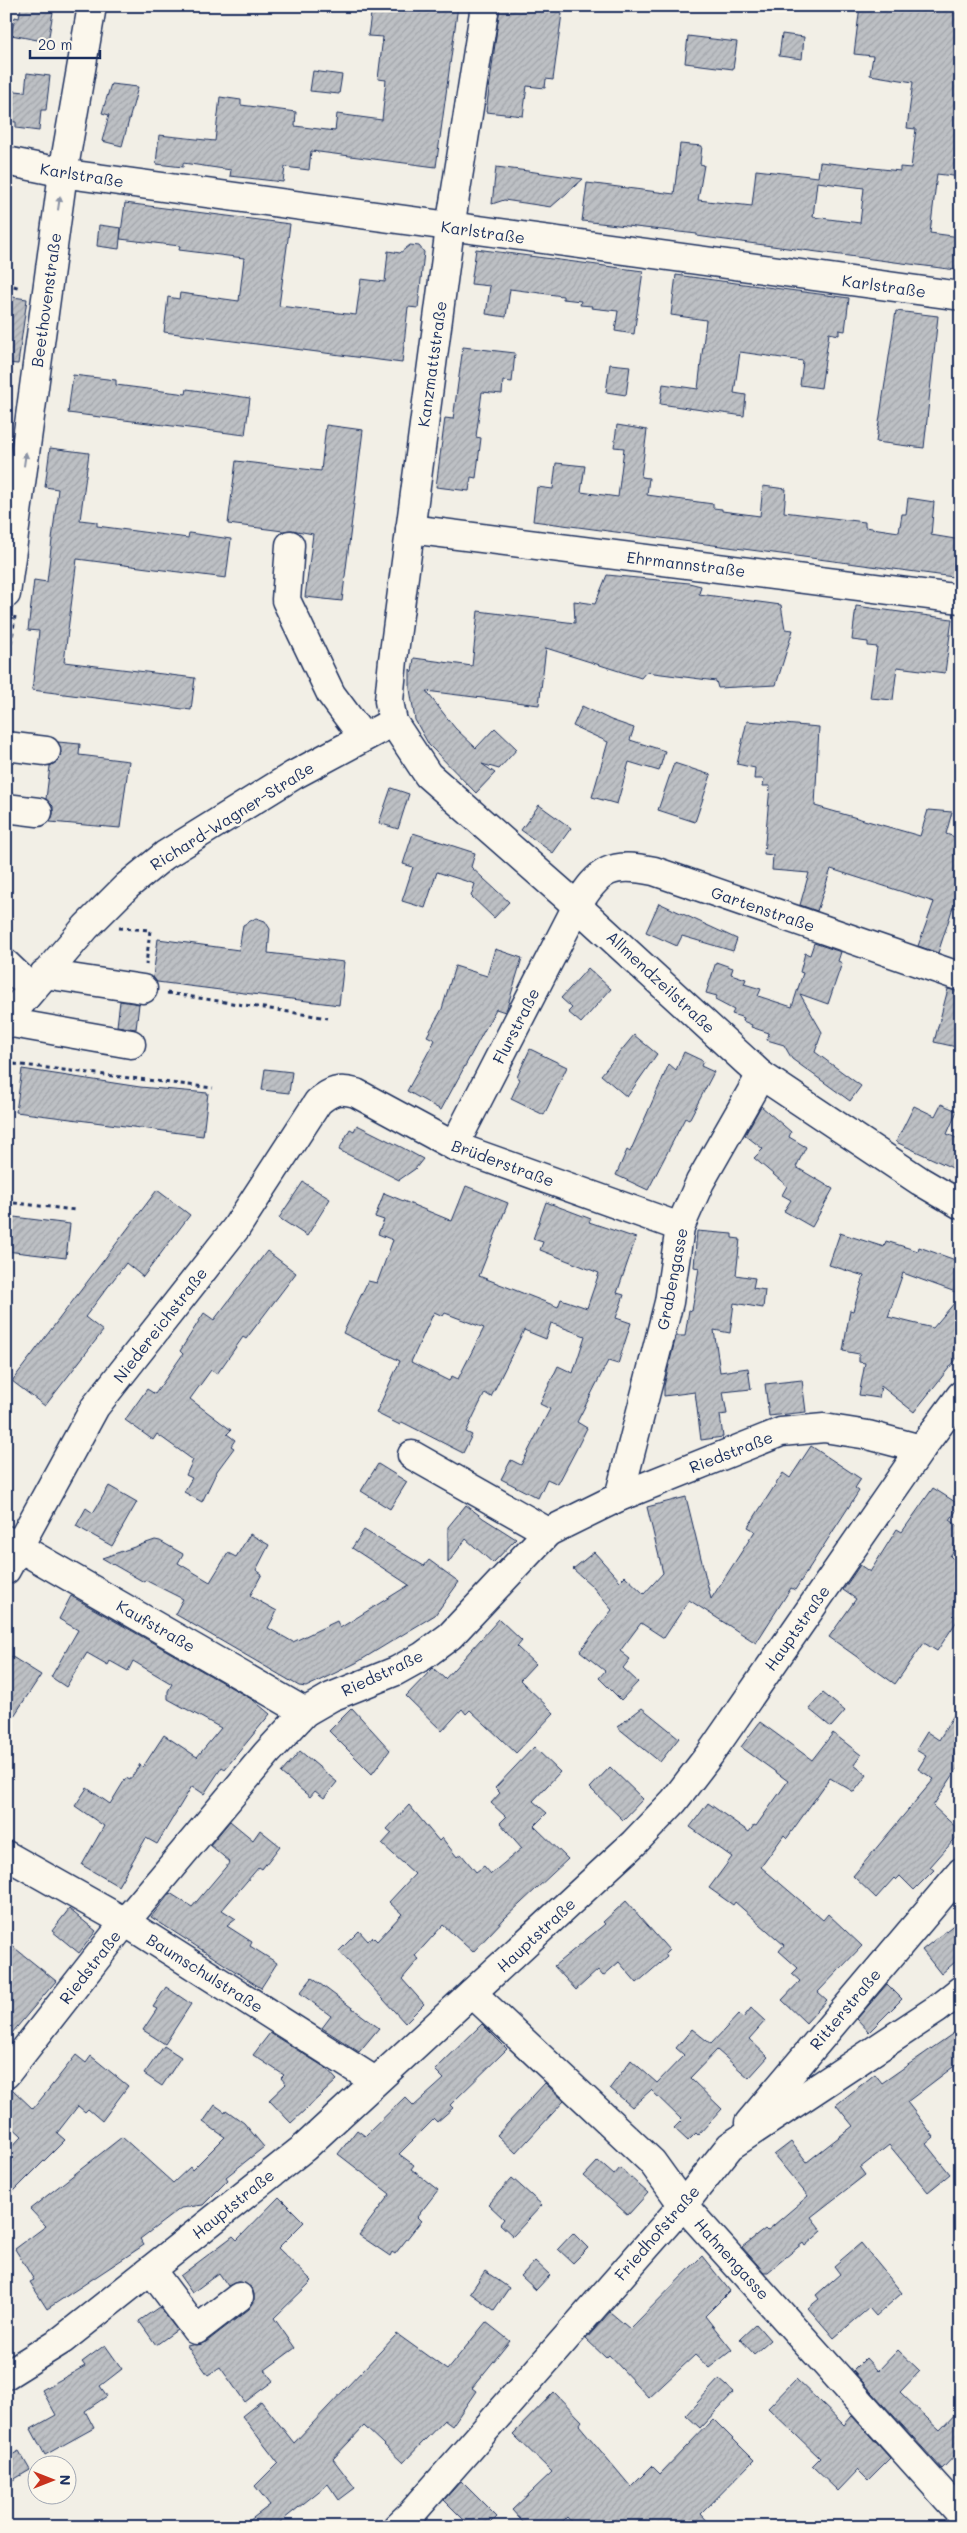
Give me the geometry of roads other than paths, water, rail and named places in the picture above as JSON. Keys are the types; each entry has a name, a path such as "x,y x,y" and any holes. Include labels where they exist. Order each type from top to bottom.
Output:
{"street":[{"name":"Beethovenstraße","path":"6,594 64,173 92,6"},
{"name":"Kanzmattstraße","path":"393,722 389,701 410,529 450,228 485,6"},
{"name":"Karlstraße","path":"6,161 64,173 450,228 961,296"},
{"name":"Ehrmannstraße","path":"410,529 961,599"},
{"path":"290,544 286,600 332,694 363,737"},
{"name":"Richard-Wagner-Straße","path":"6,1021 38,981 86,927 127,886 165,856 294,775 393,722"},
{"name":"Allmendzeilstraße","path":"393,722 428,775 577,906 761,1075 920,1181 961,1205"},
{"path":"6,746 46,751"},
{"path":"6,808 38,812"},
{"name":"Gartenstraße","path":"577,906 588,889 602,874 616,868 631,866 654,871 961,977"},
{"name":"Flurstraße","path":"454,1146 577,906"},
{"path":"6,964 38,981 143,989"},
{"path":"6,1021 131,1044"},
{"name":"Grabengasse","path":"618,1497 669,1302 680,1227 700,1182 761,1075"},
{"name":"Brüderstraße","path":"332,1091 343,1089 356,1093 454,1146 680,1227"},
{"name":"Niedereichstraße","path":"11,1553 95,1407 236,1228 318,1102 332,1091"},
{"name":"Hauptstraße","path":"6,2375 62,2340 306,2146 634,1843 674,1800 710,1754 921,1449 961,1395"},
{"name":"Riedstraße","path":"6,2074 125,1922 267,1753 305,1712 332,1697 396,1671 423,1656 450,1636 548,1532 618,1497 781,1432 824,1428 868,1435 921,1449"},
{"path":"412,1455 548,1532"},
{"name":"Kaufstraße","path":"11,1553 305,1712"},
{"name":"Baumschulstraße","path":"6,1855 125,1922 375,2081"},
{"name":"Ritterstraße","path":"730,2146 961,1872"},
{"name":"Friedhofstraße","path":"397,2527 412,2513 683,2205 730,2146 938,2009 961,1990"},
{"name":"Hahnengasse","path":"472,1993 652,2162 683,2205 961,2514"},
{"path":"151,2270 196,2330 239,2297"}]}
